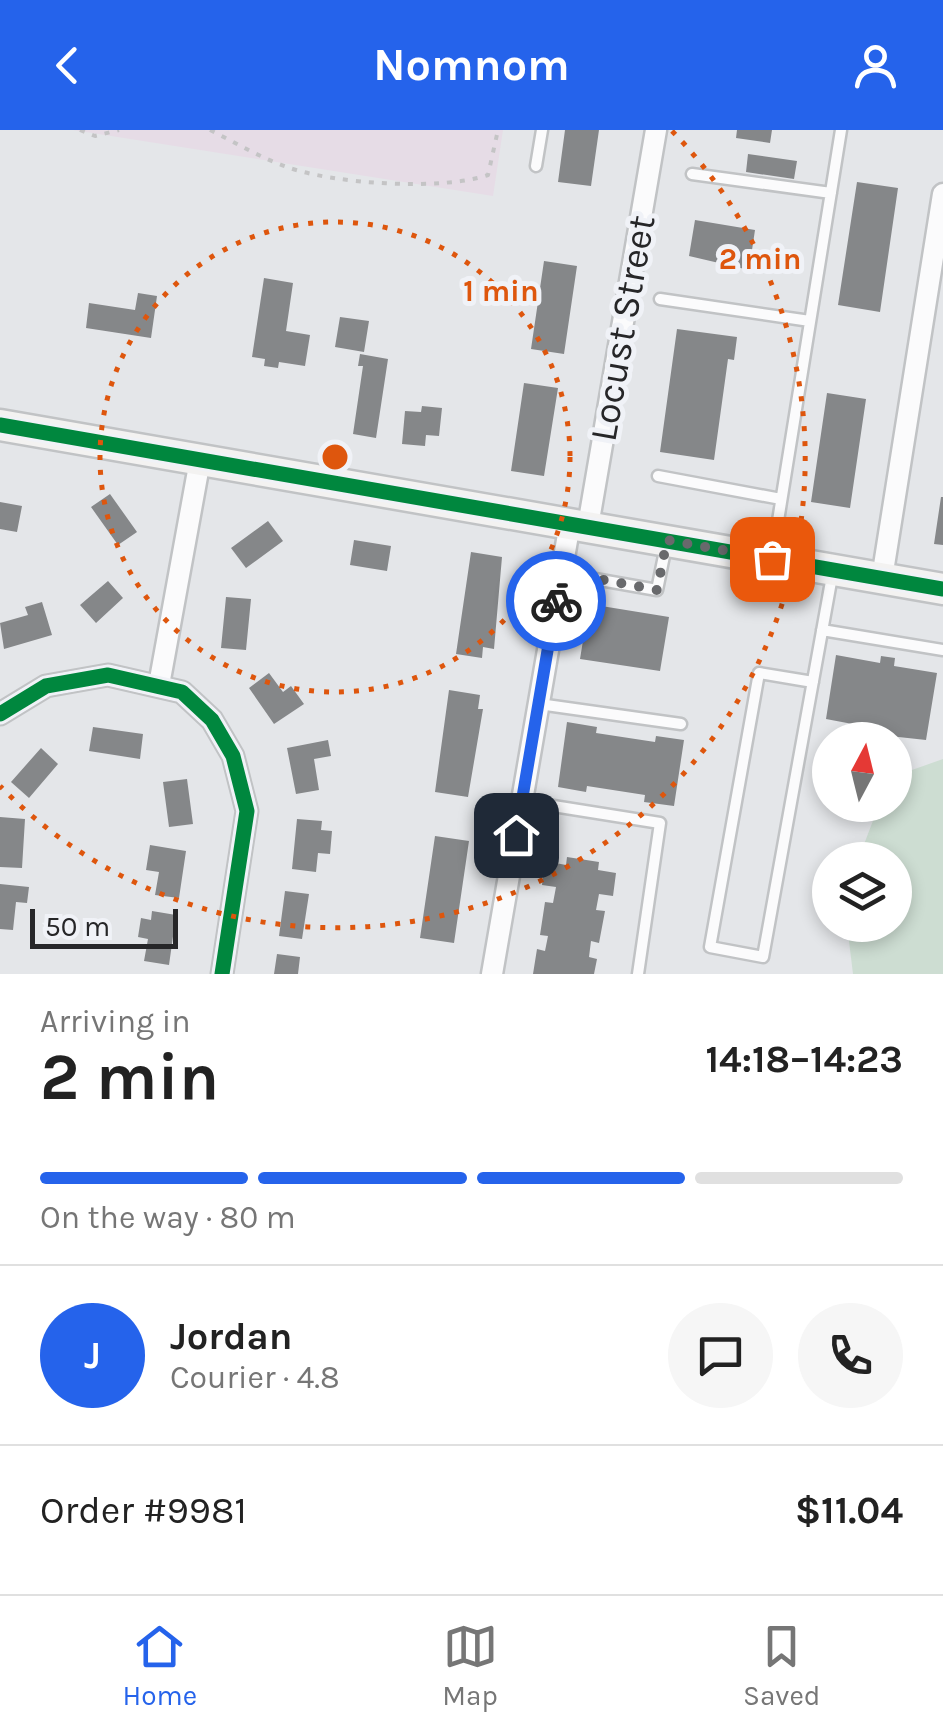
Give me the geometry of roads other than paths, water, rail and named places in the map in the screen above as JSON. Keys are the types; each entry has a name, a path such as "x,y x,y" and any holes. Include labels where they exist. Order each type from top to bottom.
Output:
{"street":[{"name":"Locust Street","path":"492,974 562,572 579,524 656,130"},
{"path":"882,578 943,194"},
{"path":"0,426 943,589"},
{"path":"160,685 200,460"},
{"path":"0,714 46,686 108,675 182,692 212,720 234,756 246,811 222,974"}],"lane":[{"path":"536,166 542,130"},
{"path":"772,559 841,130"},
{"path":"692,174 831,193"},
{"path":"660,300 810,321"},
{"path":"658,476 781,499"},
{"path":"562,572 657,590 667,540"},
{"path":"813,682 759,673 710,947 763,957 834,570"},
{"path":"822,630 943,650"},
{"path":"539,704 681,724"},
{"path":"522,800 660,824 638,974"}]}
